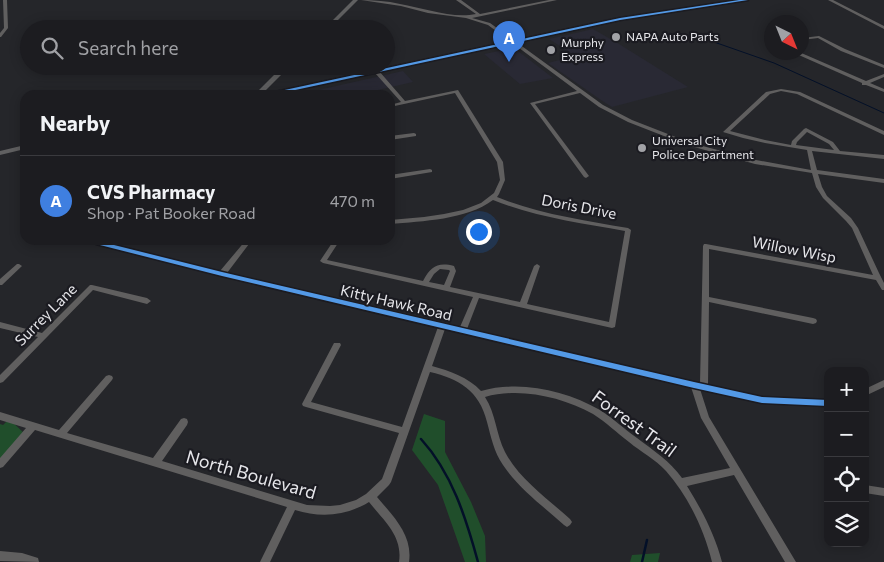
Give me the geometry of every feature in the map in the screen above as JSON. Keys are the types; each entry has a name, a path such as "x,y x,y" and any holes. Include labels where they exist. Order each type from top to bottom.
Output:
{"main road":[{"path":"329,20 350,0"},
{"path":"335,20 356,0"},
{"path":"395,68 624,18 746,0"},
{"path":"256,90 272,75"},
{"path":"262,90 278,75"},
{"path":"270,83 274,88 291,90 363,75"},
{"path":"0,153 20,148"}],"street":[{"path":"0,36 6,28 5,0"},
{"path":"363,0 466,17 489,24"},
{"path":"458,0 601,106 618,115 689,144 756,162 816,173 884,181"},
{"path":"466,17 555,0"},
{"path":"830,0 884,28"},
{"path":"809,38 819,37 843,50 884,67"},
{"path":"809,59 884,92"},
{"path":"380,75 393,90"},
{"path":"864,84 884,75"},
{"path":"884,133 780,87 768,93 726,132 794,147 884,157"},
{"path":"395,105 456,91 503,170 503,183 492,197 480,206 460,213 395,221"},
{"path":"581,91 532,104 586,176"},
{"path":"395,93 404,103"},
{"path":"794,147 794,142 806,130 832,143 839,153"},
{"path":"395,137 414,135"},
{"path":"809,149 818,186 825,196 854,225 862,240 876,278 884,288"},
{"path":"395,176 430,171"},
{"name":"Doris Drive","path":"492,197 508,205 530,211 628,230 612,325 523,306"},
{"name":"Kitty Hawk Road","path":"106,245 462,331 762,400 824,403"},
{"path":"222,274 245,245"},
{"path":"334,245 323,261 523,306 537,266"},
{"name":"Willow Wisp","path":"706,299 706,246 876,278"},
{"path":"0,283 19,266"},
{"path":"424,284 430,271 434,268 447,266 454,271 446,288"},
{"name":"Surrey Lane","path":"0,380 92,287 147,301"},
{"path":"462,331 477,295"},
{"path":"790,562 705,418 699,386 706,299 813,321"},
{"path":"0,325 44,336"},
{"name":"North Boulevard","path":"0,416 293,505 320,512 334,512 348,508 371,497 386,482 442,326"},
{"path":"337,345 306,404 404,431"},
{"path":"427,368 460,378 480,395 491,417 498,448 508,464 567,522"},
{"path":"61,434 109,378"},
{"path":"869,391 883,384"},
{"name":"Forrest Trail","path":"480,395 500,389 530,390 583,405 596,412 658,458 680,483 714,548 718,562"},
{"path":"155,463 184,422"},
{"path":"0,464 33,426"},
{"path":"680,483 736,471"},
{"path":"869,490 884,492"},
{"path":"371,497 399,532 404,542 406,557 404,562"},
{"path":"265,562 293,505"},
{"path":"0,556 22,558 34,562"}],"shaded area":[{"path":"593,29 688,87 612,107 548,63 575,56 549,39"},
{"path":"514,48 553,78 520,84 484,54"},
{"path":"403,71 413,82 378,90 318,90 385,75 395,75 395,73"}],"green space":[{"path":"424,414 445,421 445,452 471,502 485,536 486,562 465,562 438,485 412,450"},
{"path":"9,419 24,433 0,459 0,424 3,425"},
{"path":"660,553 658,562 630,562 632,555"}],"waterway":[{"path":"714,42 774,63 884,113"},
{"path":"421,439 441,466 457,497 478,562"},
{"path":"642,562 647,540"}],"cycle path":[{"path":"395,67 620,19 746,0"},
{"path":"289,90 359,75"},
{"path":"106,245 222,274 762,400 824,403"}],"place":[{"name":"NAPA Auto Parts","path":"616,37"},
{"name":"Murphy Express","path":"551,50"},
{"name":"CVS Pharmacy","path":"509,62"},
{"name":"Universal City Police Department","path":"642,148"}]}
